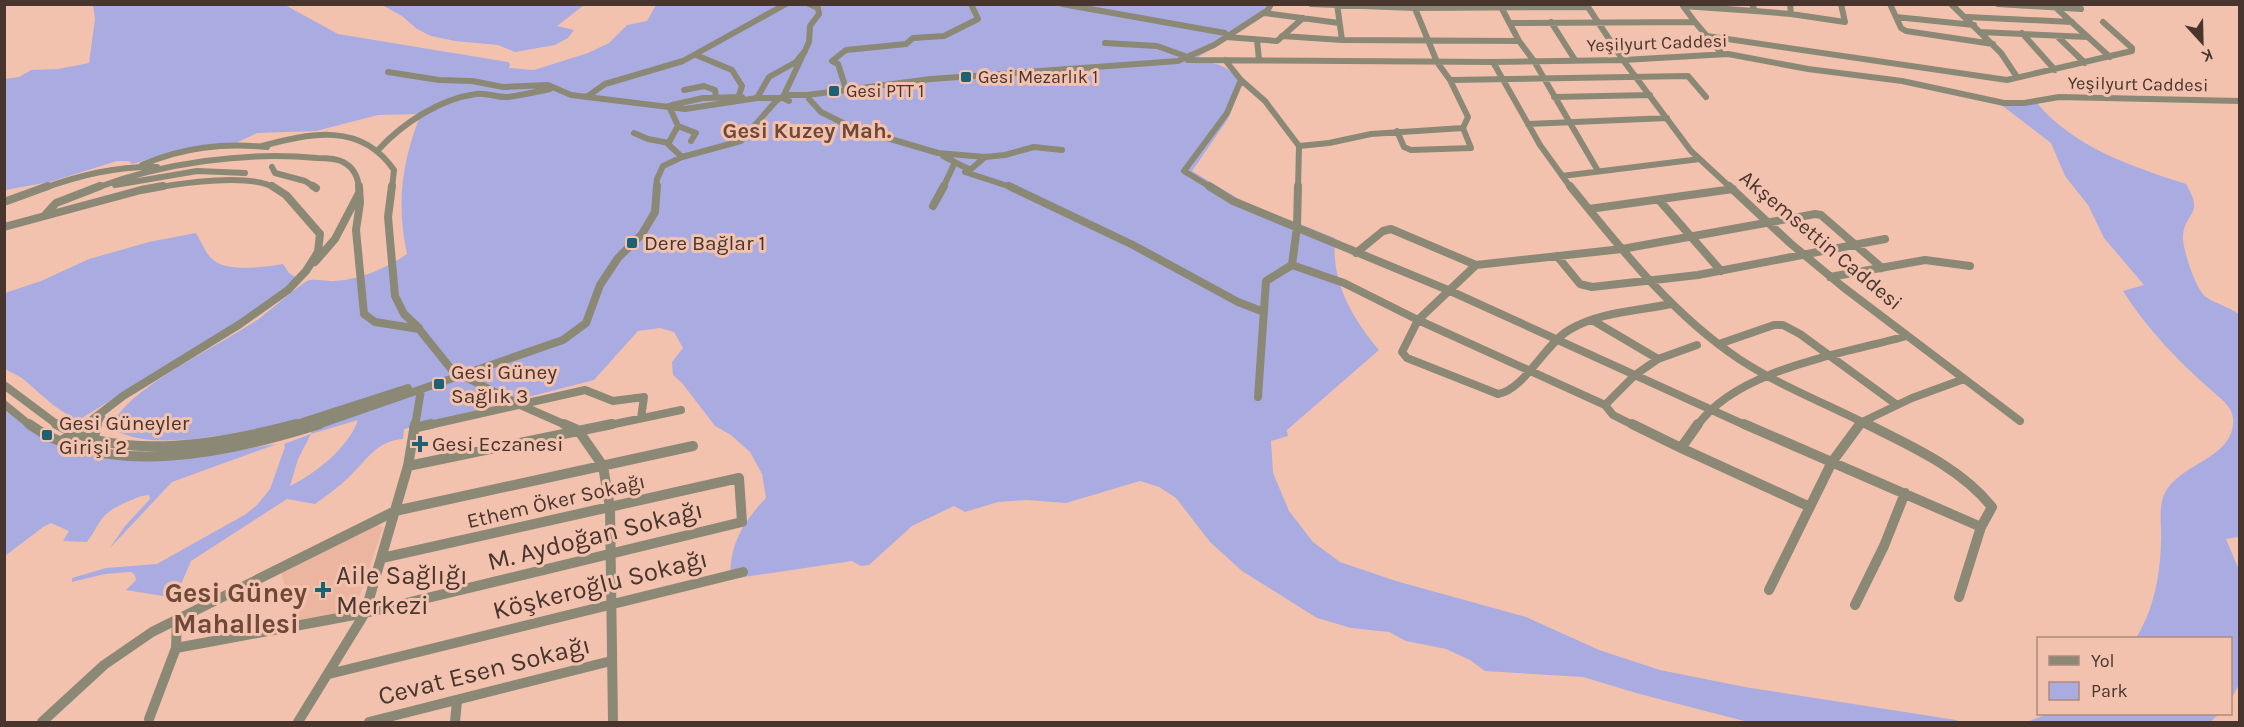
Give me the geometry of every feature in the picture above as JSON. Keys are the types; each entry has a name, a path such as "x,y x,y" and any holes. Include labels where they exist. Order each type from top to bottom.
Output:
{"street":[{"path":"588,96 604,84 672,66 696,55 786,4"},
{"path":"790,99 792,82 809,42 810,26 820,11 809,4"},
{"path":"846,89 838,64 832,61 846,50 906,44 913,38 944,36 978,19 971,4"},
{"path":"1062,4 1117,11 1257,40 1276,41 1303,18"},
{"path":"1178,61 1195,56 1249,19 1266,4"},
{"path":"1178,61 1264,13 1271,4"},
{"path":"1311,4 1337,6 1587,6"},
{"path":"1752,4 1755,11"},
{"path":"1790,4 1791,14"},
{"path":"1683,5 1716,6 1845,22 1841,4"},
{"path":"1890,4 1901,28 1908,32 1993,44"},
{"path":"1951,4 1993,44 2017,77"},
{"path":"1998,4 2081,9"},
{"path":"1683,5 1722,54"},
{"path":"1337,6 1342,40"},
{"path":"1397,131 1404,147 1411,150 1471,148 1463,129 1468,117 1450,80 1437,62 1414,6"},
{"path":"1500,6 1598,171"},
{"name":"Akşemsettin Caddesi","path":"1587,6 1623,60 1700,159 1830,277 2020,421"},
{"path":"2055,7 2110,57"},
{"path":"1264,13 1339,22"},
{"path":"1896,17 1974,25"},
{"path":"1966,18 2072,22"},
{"path":"1551,22 1575,60"},
{"path":"1510,23 1695,22"},
{"path":"1707,36 2007,80 2133,50 2103,22"},
{"path":"1980,32 2088,37"},
{"path":"2022,33 2055,70"},
{"path":"1281,36 1430,42 1519,41"},
{"path":"2057,36 2085,63"},
{"path":"1257,40 1259,60"},
{"path":"1105,43 1157,45 1185,56"},
{"path":"758,98 769,77 792,64 805,51"},
{"name":"Yeşilyurt Caddesi","path":"682,157 741,141 770,110 790,99 846,89 931,79 1178,61 1493,62 1623,60 1722,54 1834,73 1902,81 2004,103 2024,104 2059,97 2240,100"},
{"path":"696,55 732,70 742,86 737,99"},
{"path":"1225,60 1241,80 1265,101 1299,146 1297,227 1292,265"},
{"path":"1493,62 1528,124 1562,176 1649,281 1671,304 1719,344 1765,375 1929,457 1985,496 1993,510 1982,527 1959,597"},
{"path":"388,72 439,80 472,81 503,87 544,85 571,95 691,109 737,99"},
{"path":"1450,80 1688,75 1706,97"},
{"path":"1241,80 1227,113 1184,171 1233,201 1448,290 1709,409 1982,527"},
{"path":"790,99 792,82"},
{"path":"684,90 709,87 715,90 717,97"},
{"path":"379,149 392,135 418,117 458,96 479,93 508,96 556,88"},
{"path":"669,106 693,99 717,97 809,99 834,91"},
{"path":"1554,97 1650,95"},
{"path":"809,99 821,112 853,128 938,153 985,157 1005,155 1034,147 1062,150"},
{"path":"669,106 678,126 695,132 691,141"},
{"path":"1528,124 1667,118"},
{"path":"669,143 678,126"},
{"path":"1299,146 1397,131 1463,129"},
{"path":"634,133 648,139 669,143"},
{"path":"262,146 304,138 343,136 361,139 379,149 394,170 388,217 395,296 404,314 428,337 442,360 461,376 578,430 603,466 610,508 612,555 613,723"},
{"path":"4,404 37,430 60,442 139,455 190,454 226,448 329,421 562,340 586,323 600,285 618,258 642,234 656,212 658,172 663,166 682,157 669,146 669,143"},
{"path":"4,202 73,177 141,166 169,154 193,148 231,145 262,146 279,149 277,154"},
{"path":"938,153 970,170 985,157"},
{"path":"46,214 56,203 160,168 277,154 341,160 356,174 360,192 356,230 364,314 375,322 419,329"},
{"path":"1562,176 1700,159"},
{"path":"933,206 955,162"},
{"path":"141,166 160,168"},
{"path":"272,167 275,173 305,182 316,188"},
{"path":"967,168 965,172 1017,189 1133,245 1238,302 1264,312"},
{"path":"4,227 197,171 245,173"},
{"path":"60,442 103,413 123,396 256,315 303,275 321,242 320,234 286,195 270,185 250,180 108,184"},
{"path":"1589,209 1733,189"},
{"path":"308,268 328,251 337,238 360,192"},
{"path":"1659,200 1721,271"},
{"path":"1356,253 1383,231 1391,229 1476,265 1622,249 1820,214 1882,268"},
{"path":"4,234 30,219"},
{"path":"1557,256 1580,284 1592,287 1721,271 1885,239"},
{"path":"1830,277 1934,260 1970,266"},
{"path":"1258,397 1266,281 1292,265"},
{"path":"1292,265 1344,283 1418,320 1528,368 1605,405 1613,415 1810,507"},
{"path":"1476,265 1418,320 1402,352 1407,358 1498,394 1506,392 1555,339 1570,328 1626,311 1671,304"},
{"path":"1592,320 1658,358"},
{"path":"1719,344 1774,325 1783,325 1897,405"},
{"path":"1681,448 1709,409 1765,375 1907,336"},
{"path":"1605,405 1635,375 1658,358 1697,345"},
{"path":"4,385 51,422 73,433 148,446 185,446 229,439 328,413 411,387 461,376"},
{"path":"1769,590 1832,462 1862,422 1897,405 1964,379"},
{"path":"298,723 365,613 408,466 421,390"},
{"path":"414,428 585,390 613,401 644,398 641,418"},
{"path":"408,466 681,410"},
{"path":"94,438 95,427 103,413"},
{"path":"42,723 104,665 152,632 395,511 693,446"},
{"name":"Ethem Öker Sokağı","path":"382,558 738,478 742,522"},
{"path":"1855,605 1884,546 1905,493"},
{"name":"M. Aydoğan Sokağı","path":"176,648 365,613 742,522"},
{"name":"Köşkeroğlu Sokağı","path":"329,674 743,572"},
{"path":"149,719 176,648 177,619"},
{"name":"Cevat Esen Sokağı","path":"369,723 611,661"},
{"path":"455,723 457,701"}],"shaded area":[{"name":"Aile Sağlığı Merkezi","path":"375,525 383,527 355,609 295,621 281,572"}],"green space":[{"path":"93,5 285,5 338,34 508,62 509,68 534,70 588,53 609,43 627,25 647,21 656,5 1273,5 1246,27 1192,61 1227,69 1241,86 1228,119 1192,171 1244,202 1335,238 1336,270 1345,298 1360,325 1379,350 1287,430 1288,436 1271,441 1273,473 1289,511 1313,542 1340,562 1396,581 1526,617 1599,650 1660,670 1745,687 1960,722 1748,722 1583,677 1485,671 1470,660 1446,649 1406,641 1389,632 1351,628 1317,618 1242,571 1210,542 1176,498 1159,487 1140,481 1066,503 1027,500 998,502 965,512 954,506 912,526 869,565 861,566 852,561 731,579 732,556 739,535 744,525 766,498 762,474 750,452 731,435 715,426 682,383 673,375 672,362 683,348 674,332 660,328 638,331 594,380 404,429 403,439 379,447 345,481 315,504 287,499 191,561 175,598 126,590 136,580 135,575 131,572 105,574 72,582 72,578 106,568 157,564 246,514 270,489 285,447 284,444 311,434 317,414 272,426 187,440 136,438 117,431 115,421 124,408 139,394 180,366 260,318 307,281 335,281 363,276 407,254 402,218 403,182 409,148 421,114 378,115 316,131 257,133 234,144 161,156 132,164 129,161 117,161 50,182 5,190 5,79 19,77 31,70 58,69 89,63 95,19","holes":["358,420 347,440 330,459 290,486 298,459 311,434"]},
{"path":"382,5 584,5 557,26 574,30 568,38 555,45 515,52 498,45 431,36"},
{"path":"2037,103 2068,132 2105,154 2186,184 2194,202 2194,208 2184,228 2183,242 2194,278 2206,297 2239,314 2239,537 2226,539 2239,570 2240,683 2232,697 2232,637 2137,637 2152,604 2157,580 2162,501 2168,488 2178,478 2225,444 2231,433 2232,414 2225,402 2163,344 2132,305 2123,291 2144,285 2104,238 2088,205 2065,176 2051,143 2000,104"},
{"path":"196,233 209,256 217,263 246,268 283,264 289,273 297,278 230,327 77,421 53,405 22,378 5,369 5,293 41,281 89,259 149,242"},
{"path":"4,405 76,449 186,458 277,444 172,482 109,549 125,526 150,499 149,495 138,497 111,510 87,542 63,541 69,531 51,523 5,556"},
{"path":"2044,715 2218,715 2210,722 2027,722"}],"place":[{"name":"Gesi Mezarlık 1","path":"966,77"},
{"name":"Gesi PTT 1","path":"834,91"},
{"name":"Dere Bağlar 1","path":"632,243"},
{"name":"Gesi Güney Sağlık 3","path":"439,384"},
{"name":"Gesi Güneyler Girişi 2","path":"47,435"},
{"name":"Gesi Eczanesi","path":"420,444"},
{"name":"Aile Sağlığı Merkezi","path":"323,590"}],"district":[{"name":"Gesi Kuzey Mah.","path":"807,130"},
{"name":"Gesi Güney Mahallesi","path":"236,608"}]}
